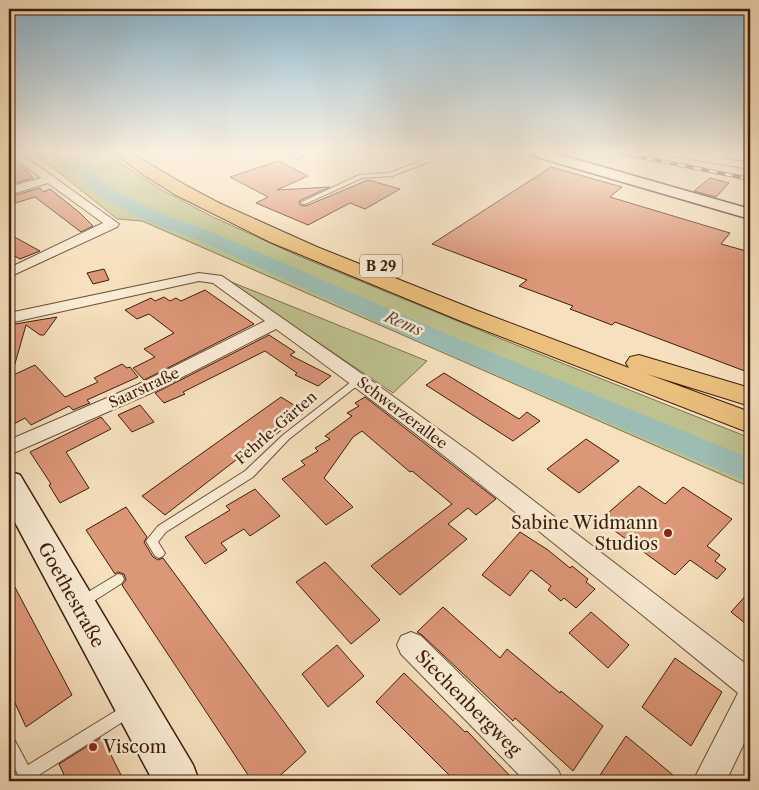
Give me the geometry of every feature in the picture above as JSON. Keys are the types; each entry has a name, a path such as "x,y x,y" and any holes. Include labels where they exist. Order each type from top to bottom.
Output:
{"highway":[{"name":"B 29","path":"178,189 288,244 455,312 750,423"},
{"name":"B 29","path":"202,189 284,228 750,406"},
{"path":"632,361 750,397"}],"street":[{"path":"9,273 110,227 112,224 64,189"},
{"path":"662,189 750,214"},
{"name":"Schwerzerallee","path":"9,318 199,276 217,279 467,460 750,684"},
{"name":"Saarstraße","path":"9,448 144,390 276,322"},
{"name":"Goethestraße","path":"9,483 177,781"},
{"name":"Siechenbergweg","path":"411,645 547,781"},
{"path":"709,781 750,700"}],"lane":[{"path":"304,203 334,189"},
{"name":"Fehrle-Gärten","path":"159,554 152,541 162,529 249,474 286,437 359,380"},
{"path":"77,605 118,579"},
{"path":"9,744 26,775 133,706"}],"green space":[{"path":"79,189 160,189 213,217 299,256 750,438 750,487 142,221 117,219"},
{"path":"224,279 427,361 393,393"}],"building":[{"path":"37,189 41,189 43,192 50,189 93,226 81,232 35,197 9,205 9,197"},
{"path":"253,189 326,189 299,201 300,205 306,206 347,189 400,189 365,209 350,203 308,225 256,203 268,197"},
{"path":"517,189 620,189 610,197 730,233 721,244 750,252 750,373 615,322 612,325 570,309 573,306 519,286 527,280 432,244"},
{"path":"697,189 724,189 716,197 694,191"},
{"path":"9,234 40,251 20,259 9,253"},
{"path":"104,269 109,280 93,284 87,273"},
{"path":"205,290 254,324 144,380 133,368 155,357 144,349 174,333 149,314 137,319 125,310 151,298 155,301 164,297 170,301 176,298 181,301"},
{"path":"57,317 44,335 40,335 26,325 12,374 9,374 9,325"},
{"path":"269,335 295,352 290,355 331,376 318,386 295,375 297,373 265,351 183,392 185,394 164,403 155,393"},
{"path":"122,364 127,368 130,367 138,377 87,400 90,403 73,410 69,406 31,425 25,418 14,424 9,418 9,377 35,365 65,397 98,382 94,378"},
{"path":"444,373 519,419 527,412 540,421 513,441 426,385"},
{"path":"281,397 305,412 262,445 258,443 165,515 142,496"},
{"path":"365,397 496,499 476,515 468,508 448,524 467,539 400,595 371,566 452,504 412,471 410,472 362,431 353,437 324,478 353,507 326,525 282,479 305,465 301,461 318,451 315,448 330,439 325,436 352,416 347,413 359,406 355,403"},
{"path":"140,405 154,422 132,432 118,415"},
{"path":"101,417 111,429 66,452 89,488 60,503 49,485 51,484 30,452"},
{"path":"586,439 619,461 579,493 547,469"},
{"name":"Sabine Widmann Studios","path":"639,486 665,504 683,487 732,519 707,546 720,555 715,561 726,569 717,579 690,560 675,575 600,520"},
{"path":"255,489 280,516 250,536 244,529 221,543 227,550 205,564 185,537 230,510 226,506"},
{"path":"126,507 147,537 144,542 153,557 158,560 163,558 306,752 274,781 252,781 122,585 126,580 124,574 118,572 115,574 86,530"},
{"path":"520,532 548,550 570,568 572,566 588,579 586,582 595,589 576,608 564,598 561,601 548,590 551,586 531,570 510,596 482,575"},
{"path":"325,562 380,620 351,644 296,582"},
{"path":"9,576 72,695 26,727 9,690"},
{"path":"750,591 750,627 731,612"},
{"path":"443,607 500,658 507,649 603,726 573,771 515,718 513,721 417,632"},
{"path":"591,612 629,645 608,668 569,633"},
{"path":"337,645 364,676 328,707 302,674"},
{"path":"675,658 722,692 691,746 642,707"},
{"path":"404,673 465,732 467,731 515,781 455,781 376,702"},
{"path":"626,736 649,755 680,781 596,781"},
{"name":"Viscom","path":"102,737 124,781 67,781 59,764"}],"waterway":[{"name":"Rems","path":"102,189 158,219 205,236 452,346 750,471"}],"place":[{"name":"Sabine Widmann Studios","path":"668,533"},
{"name":"Viscom","path":"93,747"}]}
